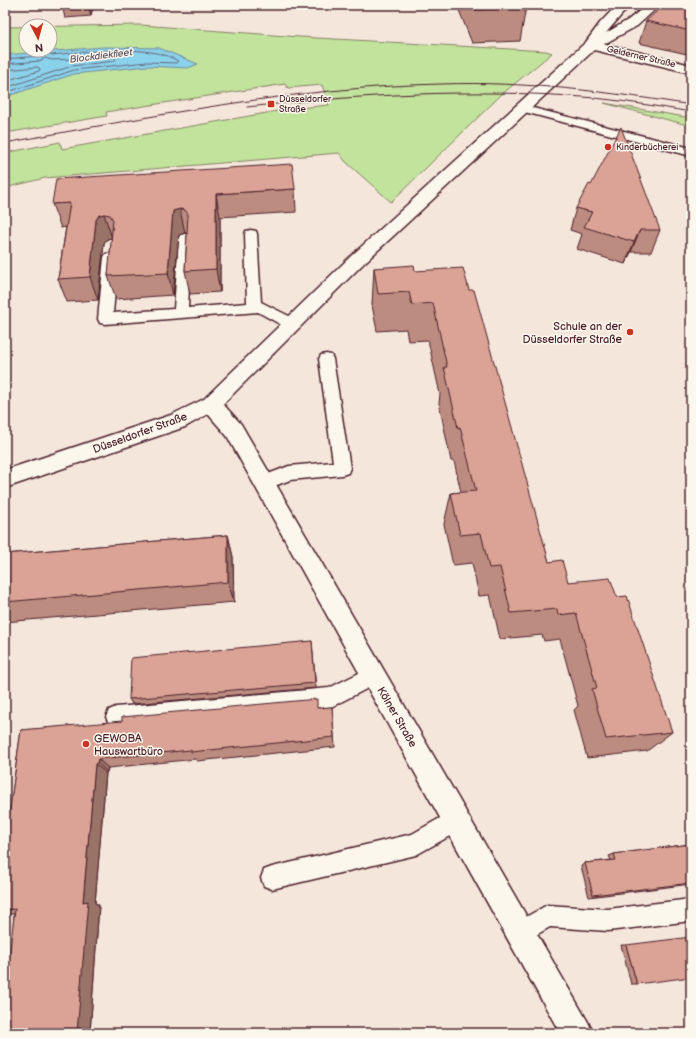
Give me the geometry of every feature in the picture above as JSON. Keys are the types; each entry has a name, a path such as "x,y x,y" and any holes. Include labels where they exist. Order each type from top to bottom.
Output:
{"street":[{"name":"Düsseldorfer Straße","path":"5,479 178,421 211,404 416,204 591,45 605,26 624,5"},
{"name":"Düsseldorfer Straße","path":"591,45 619,33 636,22 654,5"},
{"name":"Gelderner Straße","path":"591,45 691,69"},
{"name":"Kölner Straße","path":"211,404 234,430 577,1033"}],"lane":[{"path":"521,108 691,152"},
{"path":"251,234 254,308"},
{"path":"181,313 185,238"},
{"path":"112,243 105,319 260,307 292,324"},
{"path":"264,483 289,473 342,468 326,359"},
{"path":"116,717 331,697 374,675"},
{"path":"272,878 416,844 456,820"},
{"path":"520,932 547,916 608,920 691,910"}],"green space":[{"path":"141,25 300,37 546,51 552,53 501,95 391,202 346,162 339,153 45,178 5,188 5,153 60,142 62,149 289,109 329,105 322,85 288,88 285,84 106,112 107,116 5,133 5,27 18,27 18,58 58,58 58,26"},
{"path":"604,103 691,118 691,126"}],"water":[{"name":"Blockdiekfleet","path":"104,47 159,48 198,64 188,68 147,66 74,74 5,97 5,55 18,54 18,58 58,58 58,51"}],"building":[{"path":"474,5 525,5 526,7 476,10"},
{"path":"664,5 691,5 691,31 646,21"},
{"path":"621,127 660,230 640,230 634,242 584,227 592,212 576,208 589,184 591,185"},
{"path":"292,164 295,189 216,194 216,269 185,271 188,214 185,210 180,209 173,211 168,273 108,276 113,220 110,215 104,214 99,215 96,220 90,277 58,279 70,203 52,204 56,179"},
{"path":"414,265 415,271 463,268 469,290 474,290 549,562 562,560 568,582 610,578 617,597 627,596 672,732 606,739 592,689 597,688 576,613 558,615 557,609 511,613 500,567 489,568 481,533 460,535 451,493 476,491 460,427 458,428 444,367 447,367 433,303 412,305 409,292 378,294 374,268"},
{"path":"228,535 228,582 5,602 5,554"},
{"path":"312,641 315,683 129,699 131,658"},
{"path":"317,699 317,708 332,707 334,737 191,752 191,750 98,759 97,763 95,764 83,902 88,901 77,1033 5,1033 5,988 15,909 5,910 5,843 21,730 122,721 122,717"},
{"path":"691,844 691,883 593,895 585,863 616,860 614,854"},
{"path":"691,937 691,977 637,984 626,945"}],"tram line":[{"path":"5,143 222,105 277,97 387,86 504,84 567,88 691,105"},
{"path":"247,107 373,96 499,93 596,98 691,112"}],"place":[{"name":"Düsseldorfer Straße","path":"271,104"},
{"name":"Kinderbücherei","path":"608,147"},
{"name":"Schule an der Düsseldorfer Straße","path":"630,332"},
{"name":"GEWOBA Hauswartbüro","path":"86,744"}]}
